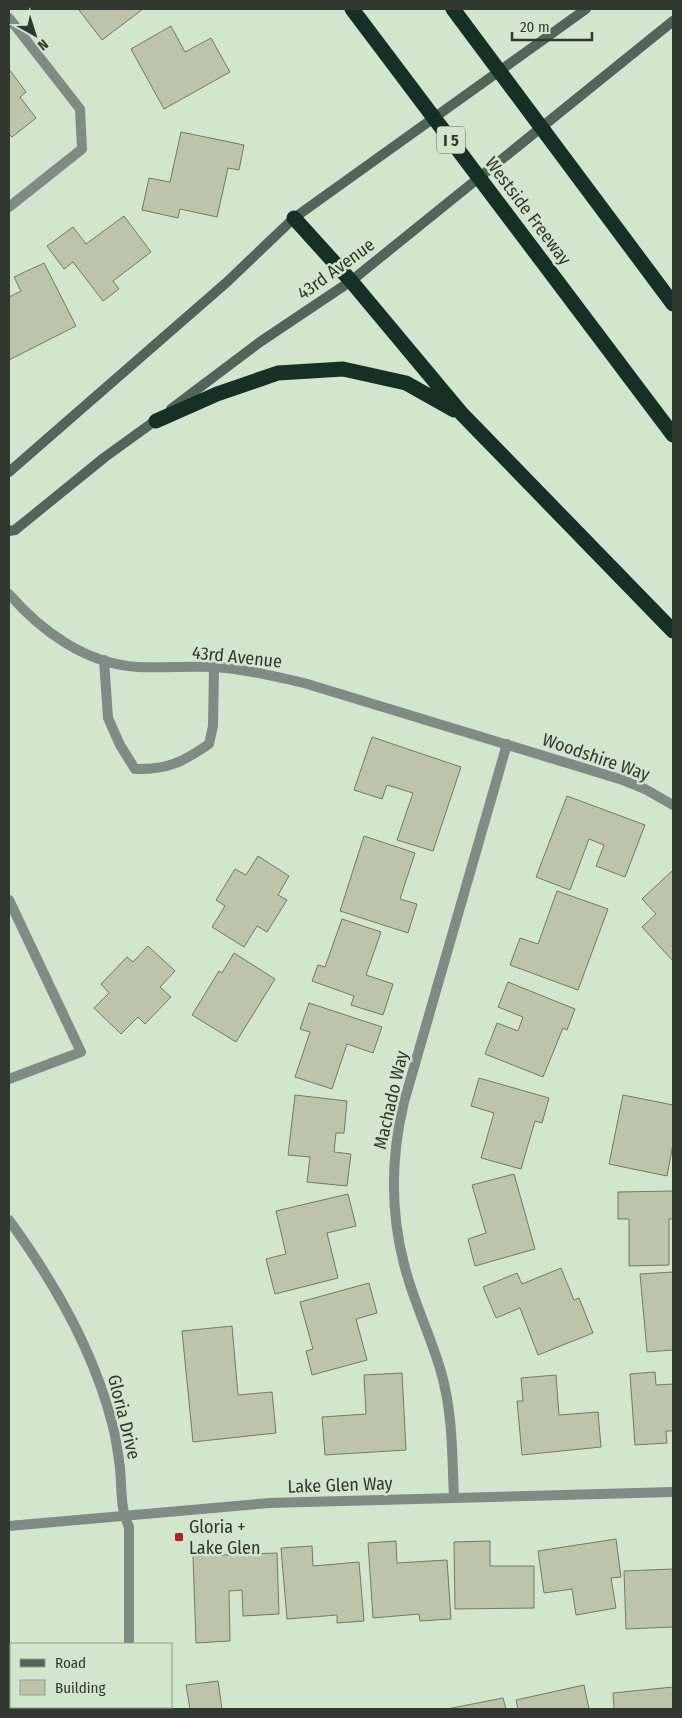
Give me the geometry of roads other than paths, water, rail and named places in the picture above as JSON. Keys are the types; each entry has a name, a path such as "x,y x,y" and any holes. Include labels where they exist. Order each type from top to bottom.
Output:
{"highway":[{"name":"Westside Freeway","path":"352,9 673,436"},
{"path":"453,9 673,304"},
{"path":"294,218 351,281 462,414 673,631"},
{"path":"156,421 217,394 278,373 343,369 406,383 462,414"}],"main road":[{"path":"9,472 228,282 294,218 586,9"},
{"name":"43rd Avenue","path":"9,531 16,530 105,456 156,421 260,342 351,281 673,21"}],"street":[{"path":"9,18 80,110 82,149 9,207"},
{"name":"43rd Avenue","path":"9,594 46,631 73,648 104,660 135,667 214,668 259,672 304,683 507,744"},
{"path":"104,660 108,718 120,745 135,769 156,770 185,761 209,744 213,726 214,668"},
{"name":"Woodshire Way","path":"507,744 623,780 645,789 673,805"},
{"name":"Machado Way","path":"454,1498 451,1426 442,1374 404,1265 395,1220 392,1179 397,1132 404,1102 507,744"},
{"path":"9,900 81,1052 9,1079"},
{"name":"Gloria Drive","path":"9,1220 34,1254 66,1310 100,1380 112,1425 120,1466 124,1517 129,1527 129,1643"},
{"name":"Lake Glen Way","path":"9,1526 269,1503 673,1492"}],"place":[{"name":"Gloria + Lake Glen","path":"179,1537"}]}
